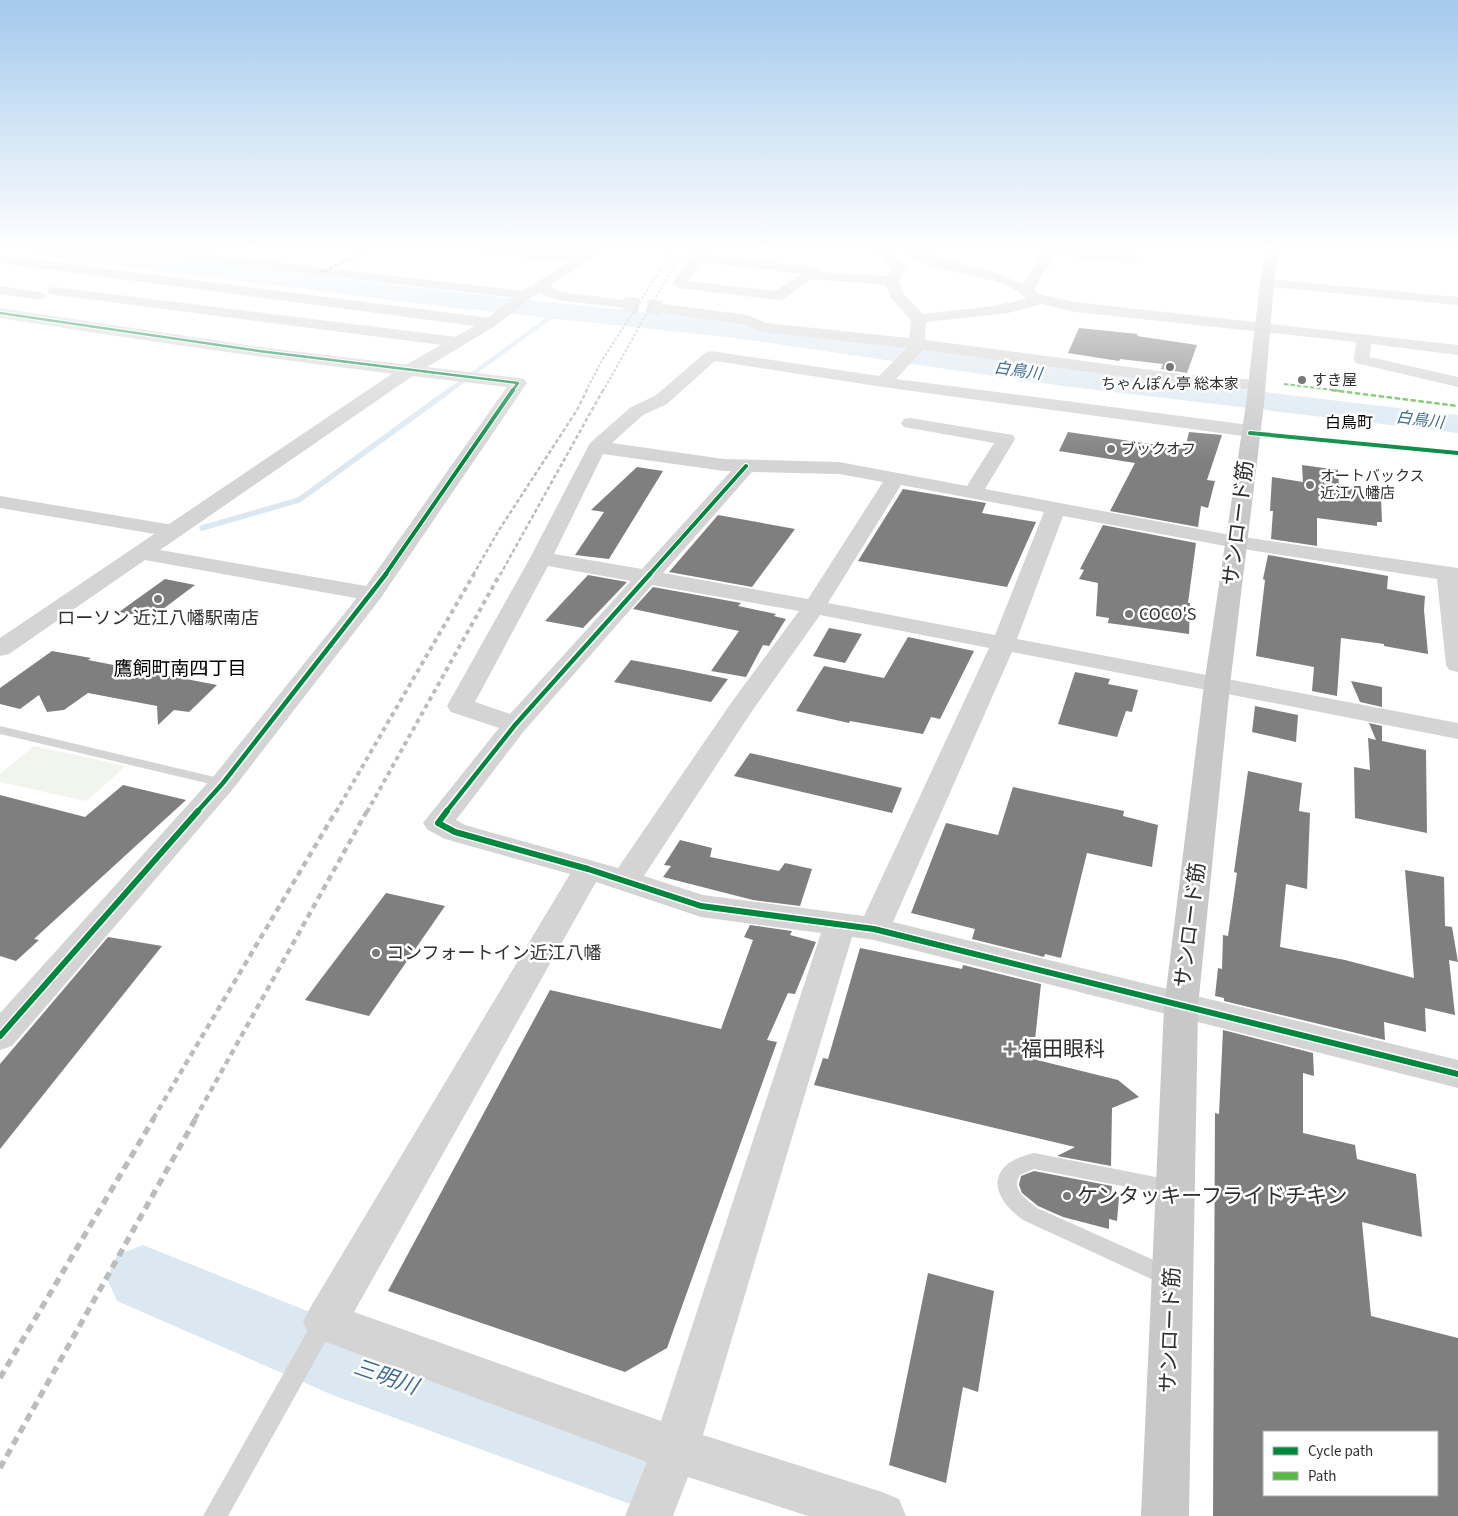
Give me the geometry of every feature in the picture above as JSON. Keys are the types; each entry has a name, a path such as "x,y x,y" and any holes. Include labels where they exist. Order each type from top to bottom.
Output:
{"main road":[{"name":"サンロード筋","path":"1165,1516 1180,1008 1217,685 1262,320"}],"street":[{"path":"0,1036 223,783 372,594 518,383 408,371 42,320"},
{"path":"271,320 457,342"},
{"path":"472,320 490,322"},
{"path":"0,649 408,371 493,320"},
{"path":"746,320 763,327 1180,379 1255,386"},
{"path":"883,382 916,346 919,320"},
{"path":"1188,320 1458,350"},
{"path":"1364,338 1362,360 1458,382"},
{"path":"515,725 460,706 542,558 597,447 636,412 661,400 711,356 883,382 1250,429"},
{"path":"910,423 1006,439 973,492"},
{"path":"597,447 746,466 839,468 896,477 1236,542 1453,574 1458,665"},
{"path":"746,466 515,725 438,823 455,832 588,869 701,906 857,926 1180,1008 1458,1074"},
{"path":"624,882 740,709 814,607 896,477"},
{"path":"0,502 173,531"},
{"path":"649,1516 675,1449 857,926 1003,644 1056,508"},
{"path":"141,553 372,594"},
{"path":"542,558 814,607 1458,731"},
{"path":"588,869 321,1329 675,1449 882,1516"}],"lane":[{"path":"0,730 223,783"},
{"path":"1172,1278 1025,1211 1013,1201 1006,1184 1008,1175 1014,1167 1023,1162 1034,1160 1174,1189"},
{"path":"215,1516 321,1329"}],"shaded area":[{"path":"34,746 126,766 86,801 0,782 0,774"}],"building":[{"path":"1079,328 1138,334 1137,336 1197,345 1187,373 1161,369 1163,364 1120,359 1119,361 1068,353"},
{"path":"1068,432 1185,449 1189,432 1222,435 1207,480 1215,481 1208,508 1201,506 1198,527 1110,511 1135,463 1059,451"},
{"path":"1302,465 1338,470 1339,487 1366,491 1372,493 1372,496 1381,497 1382,522 1377,522 1377,526 1317,518 1317,546 1271,539 1273,511 1270,511 1272,477 1303,482"},
{"path":"637,467 663,471 609,559 575,555 604,512 591,510"},
{"path":"903,489 986,503 982,513 1036,522 1007,587 858,561"},
{"path":"718,515 795,529 752,587 669,572"},
{"path":"1103,525 1196,543 1188,603 1190,603 1189,634 1108,623 1109,618 1096,616 1098,583 1079,579 1084,570 1080,569"},
{"path":"1268,555 1388,576 1387,589 1425,596 1424,610 1428,654 1384,646 1384,644 1341,638 1337,696 1312,691 1314,667 1256,656 1265,580 1263,579"},
{"path":"588,575 627,582 583,628 545,621"},
{"name":"ローソン 近江八幡駅南店","path":"165,579 195,585 151,618 119,612"},
{"path":"653,587 741,603 738,606 776,614 774,616 786,619 769,646 763,645 746,677 711,671 739,631 633,609"},
{"path":"829,628 862,634 845,663 813,656"},
{"path":"908,637 974,651 940,719 931,717 923,734 850,721 849,723 796,711 824,666 884,678"},
{"path":"52,651 91,658 88,660 217,685 189,712 174,710 158,725 157,706 88,693 64,710 47,712 39,695 20,709 0,704 0,688"},
{"path":"631,660 728,679 711,702 614,682"},
{"path":"1075,672 1110,679 1108,684 1138,690 1132,712 1126,711 1117,737 1058,724"},
{"path":"1351,681 1382,687 1382,707 1360,702"},
{"path":"1255,706 1298,715 1296,742 1252,732"},
{"path":"1369,723 1382,726 1382,741 1426,750 1427,833 1355,818 1354,767 1370,770 1368,738 1376,740"},
{"path":"750,753 902,788 892,813 734,776"},
{"path":"1248,771 1302,783 1299,811 1310,813 1307,889 1286,884 1280,947 1345,960 1414,978 1405,870 1444,877 1445,926 1452,927 1458,962 1449,960 1455,1015 1425,1008 1426,1032 1384,1022 1385,1040 1224,1001 1224,998 1215,996 1218,968 1222,969 1223,935 1228,936 1237,873 1234,872"},
{"path":"123,785 186,800 34,939 39,940 16,961 0,956 0,795 85,817"},
{"path":"1013,787 1124,811 1123,816 1158,825 1152,867 1087,853 1061,958 1045,954 1044,957 972,939 975,929 911,913 946,823 998,835"},
{"path":"680,840 712,848 710,857 779,871 785,863 812,869 800,906 753,900 663,877 671,866 664,865"},
{"name":"コンフォートイン近江八幡","path":"386,893 445,906 369,1016 305,1000"},
{"path":"750,925 792,931 790,935 816,942 795,994 788,993 767,1040 777,1042 667,1348 625,1372 388,1291 550,990 721,1029 753,940 744,937"},
{"path":"108,937 162,946 0,1149 0,1064"},
{"path":"860,948 962,969 963,965 1041,984 1033,1059 1118,1080 1139,1097 1112,1108 1111,1166 1057,1156 1075,1147 814,1085 823,1058 828,1059"},
{"path":"1223,1030 1313,1053 1314,1076 1303,1073 1303,1133 1355,1145 1357,1159 1416,1174 1422,1237 1362,1222 1371,1316 1458,1338 1458,1516 1213,1516 1215,1113 1219,1114"},
{"path":"1034,1171 1112,1186 1111,1195 1119,1197 1117,1221 1109,1219 1109,1229 1063,1217 1038,1206 1022,1193 1019,1185 1021,1176"},
{"path":"928,1273 994,1291 978,1392 963,1387 946,1483 889,1465"}],"waterway":[{"path":"449,391 547,320"},
{"name":"白鳥川","path":"640,320 736,330 1063,377 1458,424"},
{"path":"202,528 299,500 450,390"},
{"name":"三明川","path":"143,1278 335,1359 633,1464"}],"railway":[{"path":"586,391 601,362 628,320"},
{"path":"603,391 643,320"},
{"path":"473,575 499,530 577,410 587,390"},
{"path":"500,575 603,390"},
{"path":"336,812 474,574"},
{"path":"367,812 500,574"},
{"path":"153,1119 336,811"},
{"path":"195,1119 367,811"},
{"path":"0,1378 154,1118"},
{"path":"0,1468 196,1118"}],"marked path":[{"path":"1284,384 1458,406"}],"cycle path":[{"path":"0,1036 223,783 372,594 518,383 259,351 44,320"},
{"path":"1250,433 1458,453"},
{"path":"746,466 515,725 438,823 455,832 588,869 701,906 874,929 1181,1007 1458,1074"}],"place":[{"name":"ちゃんぽん亭 総本家","path":"1170,367"},
{"name":"すき屋","path":"1302,380"},
{"name":"ブックオフ","path":"1111,449"},
{"name":"オートバックス 近江八幡店","path":"1310,485"},
{"name":"ローソン 近江八幡駅南店","path":"158,599"},
{"name":"COCO'S","path":"1129,614"},
{"name":"コンフォートイン近江八幡","path":"376,953"},
{"name":"福田眼科","path":"1010,1049"},
{"name":"ケンタッキーフライドチキン","path":"1067,1196"}],"district":[{"name":"白鳥町","path":"1349,423"},
{"name":"鷹飼町南四丁目","path":"180,669"}]}
